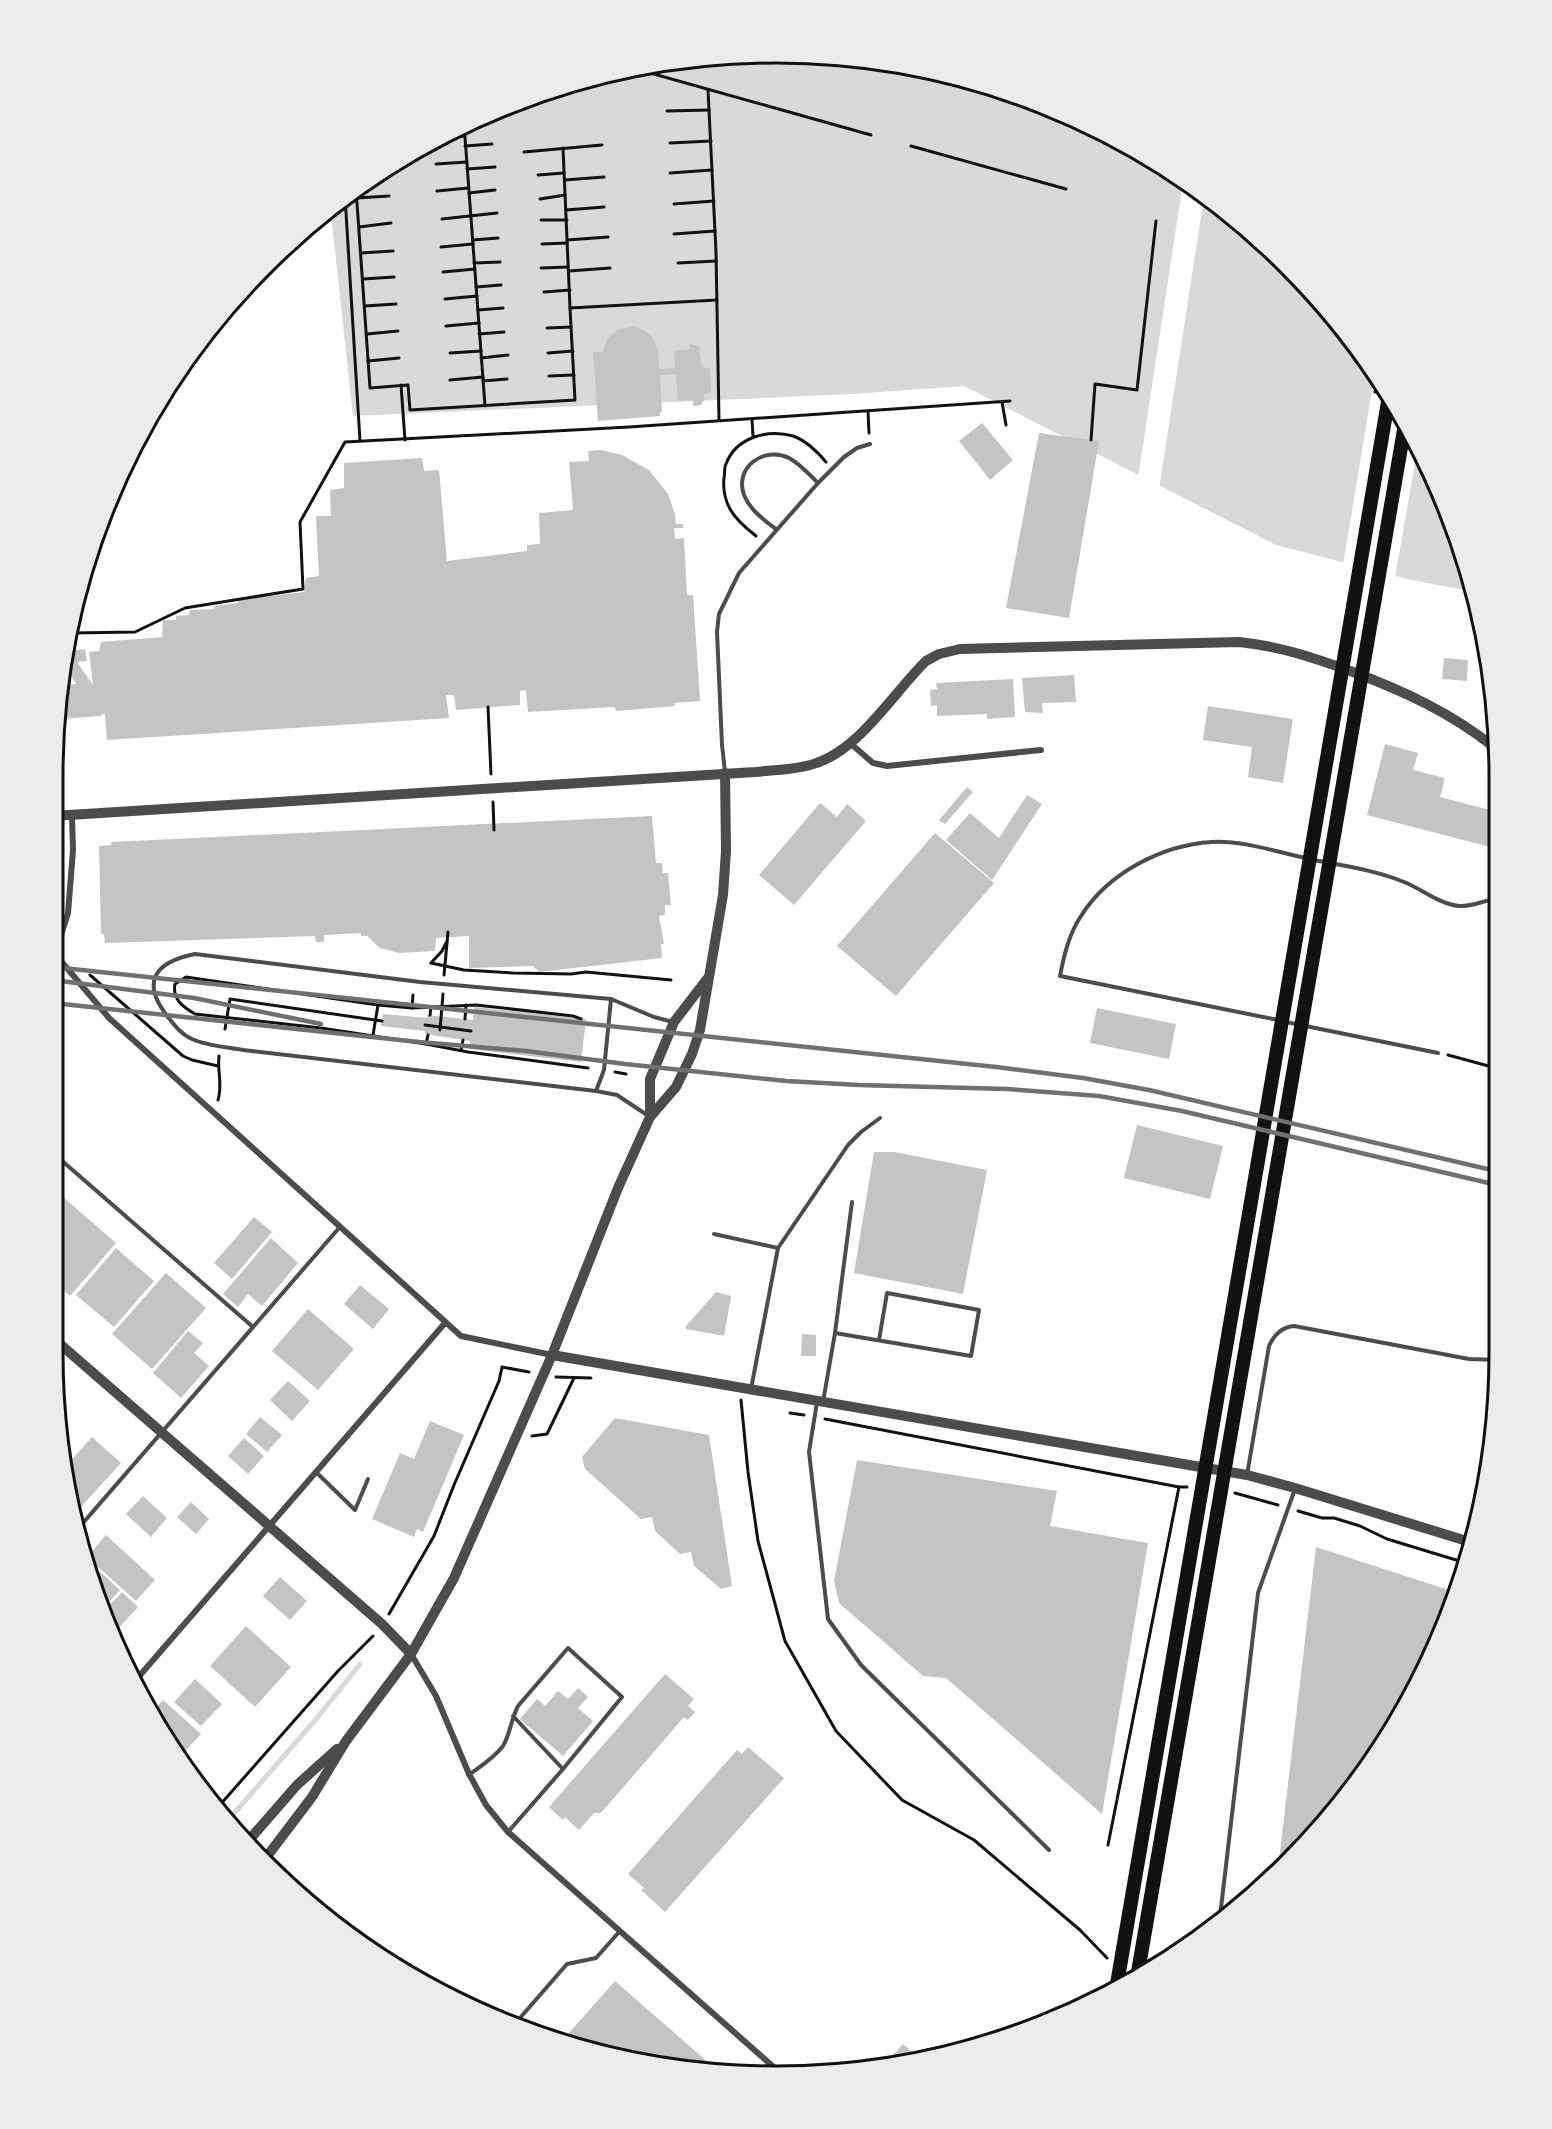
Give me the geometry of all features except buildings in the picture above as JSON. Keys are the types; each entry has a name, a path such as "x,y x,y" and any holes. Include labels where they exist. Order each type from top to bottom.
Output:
{"highway":[{"path":"1118,1977 1387,410"},
{"path":"1139,1966 1403,438"}],"street":[{"path":"63,816 810,766 825,760 850,743 926,661 939,654 960,649 1239,642 1286,649 1387,685 1441,711 1488,743"},
{"path":"850,743 873,763 887,766 1041,750"},
{"path":"269,1854 312,1797 346,1741 411,1654 454,1578 552,1354 618,1188 650,1117 676,1087 692,1054 700,1030 723,895 726,851 725,773"},
{"path":"63,929 68,914 73,850 72,816"},
{"path":"63,963 109,1018 461,1336 751,1390 1247,1475 1464,1540"},
{"path":"650,1117 650,1079 674,1022 707,979"},
{"path":"141,1675 445,1323"},
{"path":"63,1348 382,1624 411,1654 436,1696 469,1774 486,1805 508,1832 772,2066"},
{"path":"252,1836 297,1785 346,1741"}],"lane":[{"path":"725,773 718,670 719,614 739,573 776,529 844,457 857,448 870,444"},
{"path":"776,529 760,517 744,495 742,482 746,470 754,460 763,455 777,454 798,464 818,483"},
{"path":"1438,1053 1060,976 1065,953 1080,918 1089,903 1103,889 1158,854 1197,844 1232,843 1370,871 1406,882 1441,900 1459,906 1489,901"},
{"path":"650,1117 616,1095 596,1091 243,1050 193,1040 182,1033 159,1005 154,994 154,981 157,973 166,963 195,954 420,982 610,999 654,1017 674,1022"},
{"path":"596,1091 604,1071 610,999"},
{"path":"751,1390 777,1248 848,1145 861,1132 880,1119"},
{"path":"63,1163 253,1328"},
{"path":"852,1202 835,1333 809,1452 828,1619 861,1665 1049,1850"},
{"path":"84,1522 339,1228"},
{"path":"714,1234 777,1248"},
{"path":"835,1333 971,1356 979,1310 887,1293 879,1340"},
{"path":"1247,1475 1269,1346 1284,1328 1294,1326 1469,1359 1489,1360"},
{"path":"317,1473 355,1510 368,1479"},
{"path":"1221,1910 1258,1593 1295,1488"},
{"path":"469,1774 491,1759 504,1745 518,1706 568,1648 622,1697 508,1832"},
{"path":"513,1716 563,1769"},
{"path":"520,2018 567,1964 596,1958 619,1932"}],"path":[{"path":"654,74 871,135"},
{"path":"708,90 716,261 719,421"},
{"path":"667,111 709,110"},
{"path":"464,136 485,406"},
{"path":"670,142 711,141"},
{"path":"465,146 492,144"},
{"path":"524,152 602,145"},
{"path":"911,146 1066,189"},
{"path":"357,199 370,388 408,385 410,410 575,400 563,148"},
{"path":"436,164 466,162"},
{"path":"467,169 495,167"},
{"path":"670,173 712,170"},
{"path":"538,175 564,173"},
{"path":"565,180 604,177"},
{"path":"437,191 469,188"},
{"path":"469,193 495,190"},
{"path":"540,199 565,195"},
{"path":"359,198 389,196"},
{"path":"674,204 714,201"},
{"path":"346,207 360,441"},
{"path":"566,210 604,207"},
{"path":"442,219 496,213"},
{"path":"541,220 567,220"},
{"path":"1091,440 1095,384 1137,390 1156,221"},
{"path":"359,227 391,223"},
{"path":"674,234 715,231"},
{"path":"542,244 608,237"},
{"path":"441,247 498,238"},
{"path":"361,253 393,251"},
{"path":"678,263 716,261"},
{"path":"474,263 500,262"},
{"path":"541,268 610,268"},
{"path":"443,272 475,269"},
{"path":"363,279 394,278"},
{"path":"476,287 501,285"},
{"path":"544,292 570,290"},
{"path":"445,299 477,296"},
{"path":"570,308 717,300"},
{"path":"365,306 396,304"},
{"path":"478,310 503,308"},
{"path":"446,326 479,322"},
{"path":"547,328 572,327"},
{"path":"367,334 398,331"},
{"path":"480,334 504,332"},
{"path":"450,353 481,351"},
{"path":"548,353 573,351"},
{"path":"481,358 508,355"},
{"path":"368,361 399,358"},
{"path":"549,376 574,375"},
{"path":"450,380 507,379"},
{"path":"401,385 405,440"},
{"path":"78,633 135,632 185,608 303,589 300,522 345,442 752,419 1010,401"},
{"path":"1002,402 1006,425"},
{"path":"868,411 870,444"},
{"path":"752,419 753,436"},
{"path":"488,707 491,774"},
{"path":"489,742 490,754"},
{"path":"493,796 494,830"},
{"path":"449,937 442,951 431,963 464,970 503,973 571,974 586,972 671,980"},
{"path":"92,975 183,1056 218,1066"},
{"path":"581,1019 573,1016 466,1005 412,1008 378,1005 186,977 176,984 174,990 181,1006 195,1014 321,1028 461,1051 588,1068"},
{"path":"412,1008 413,994"},
{"path":"225,1029 230,999 382,1021"},
{"path":"373,1036 378,1005"},
{"path":"465,1019 466,1005"},
{"path":"430,1015 431,1007"},
{"path":"425,1025 471,1031"},
{"path":"426,1044 428,1035"},
{"path":"461,1051 463,1040"},
{"path":"1438,1053 1489,1066"},
{"path":"214,1114 222,1087 218,1066 219,1055"},
{"path":"579,1061 579,1066"},
{"path":"615,1072 626,1074"},
{"path":"396,1605 434,1536 499,1381 502,1367 506,1368"},
{"path":"548,1434 578,1372"},
{"path":"565,1378 594,1378"},
{"path":"742,1403 748,1472 758,1541 785,1641 836,1731 902,1800 974,1840 1080,1930 1111,1963"},
{"path":"783,1411 1179,1487 1189,1487"},
{"path":"1108,1845 1179,1487"},
{"path":"1233,1493 1322,1518 1334,1518 1360,1526 1387,1539 1458,1561"},
{"path":"223,1802 338,1671 371,1638"}],"shaded area":[{"path":"776,63 869,69 961,87 1049,117 1133,159 1172,183 1246,240 1312,306 1369,380 1415,461 1435,503 1465,590 1407,579 1276,545 964,386 853,394 353,416 332,219 380,183 461,137 503,117 591,87 683,69 729,65"}],"pier":[{"path":"1182,190 1203,205 1159,489 1138,478"},
{"path":"1373,386 1415,461 1395,578 1343,565"}],"waterway":[{"path":"233,1815 317,1718 360,1664"}],"railway":[{"path":"63,968 1083,1078 1149,1090 1489,1169"},
{"path":"63,981 194,998 321,1024"},
{"path":"63,1004 419,1042 526,1051 786,1081 1007,1089 1099,1096 1182,1111 1489,1183"}]}
